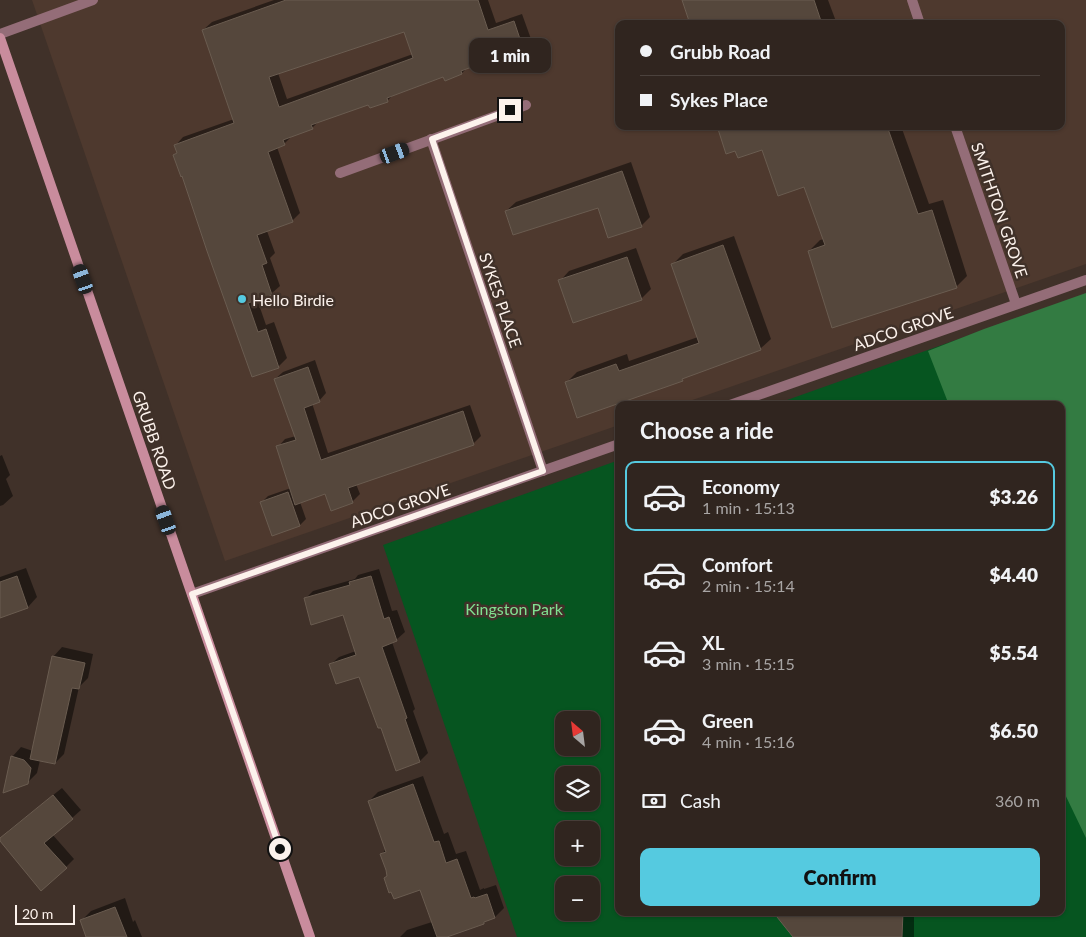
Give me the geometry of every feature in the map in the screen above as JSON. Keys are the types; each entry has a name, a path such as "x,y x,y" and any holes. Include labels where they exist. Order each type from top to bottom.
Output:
{"main road":[{"name":"GRUBB ROAD","path":"0,36 310,937"}],"street":[{"path":"0,36 93,0"},
{"path":"912,0 919,20"},
{"path":"340,173 526,105"},
{"name":"SMITHTON GROVE","path":"956,130 1016,304"},
{"name":"SYKES PLACE","path":"432,139 543,471"},
{"name":"ADCO GROVE","path":"741,401 1086,280"},
{"name":"ADCO GROVE","path":"192,594 615,445"}],"shaded area":[{"path":"32,0 1086,0 1086,264 690,401 615,401 615,426 225,561"}],"green space":[{"path":"1086,293 1086,838 1065,794 1065,401 947,401 928,351"},
{"name":"Kingston Park","path":"1086,294 1086,937 517,937 383,545 615,461 615,916 1065,916 1065,401 784,401"}],"building":[{"path":"286,0 478,0 488,30 514,21 523,48 461,71 462,74 445,81 443,77 387,98 388,102 370,108 368,105 311,125 313,129 283,140 285,145 268,152 293,222 257,235 267,263 262,265 272,295 248,303 258,332 266,329 279,368 252,377 173,155 177,153 174,145 234,123 202,30","holes":["404,32 413,58 279,107 269,77"]},
{"path":"682,0 814,0 821,20 689,20"},
{"path":"718,130 888,130 918,214 932,210 957,288 832,328 808,251 825,245 804,187 778,196 762,150 738,158 735,151 726,154"},
{"path":"622,171 642,227 608,238 598,208 513,235 505,211"},
{"path":"723,245 761,350 682,379 683,381 626,401 615,401 615,405 577,418 565,382 616,364 619,371 699,343 671,264"},
{"path":"627,257 642,300 573,323 558,280"},
{"path":"308,367 320,402 304,408 321,460 463,411 474,445 348,488 353,503 331,511 325,494 295,505 276,446 296,440 274,379"},
{"path":"288,492 300,526 272,536 260,502"},
{"path":"17,576 28,608 0,618 0,582"},
{"path":"371,576 384,619 389,617 397,641 382,647 420,762 396,771 381,728 378,728 359,677 336,684 329,664 356,655 343,615 311,625 304,598 350,585 349,582"},
{"path":"52,656 85,663 79,689 72,688 55,764 30,759"},
{"path":"11,756 24,760 31,768 28,784 3,793"},
{"path":"413,784 434,842 439,841 446,863 457,859 471,898 487,894 495,918 484,922 484,924 447,937 437,937 420,890 394,899 391,892 389,893 384,878 387,876 386,870 380,854 386,852 368,801"},
{"path":"53,795 73,819 44,843 67,868 41,891 0,841 0,838"},
{"path":"115,907 127,937 86,937 80,920"},
{"path":"776,916 903,916 902,937 793,937"}],"place":[{"name":"Hello Birdie","path":"242,299"}],"route":[{"path":"280,849 192,594 543,471 432,139 510,110"}]}
